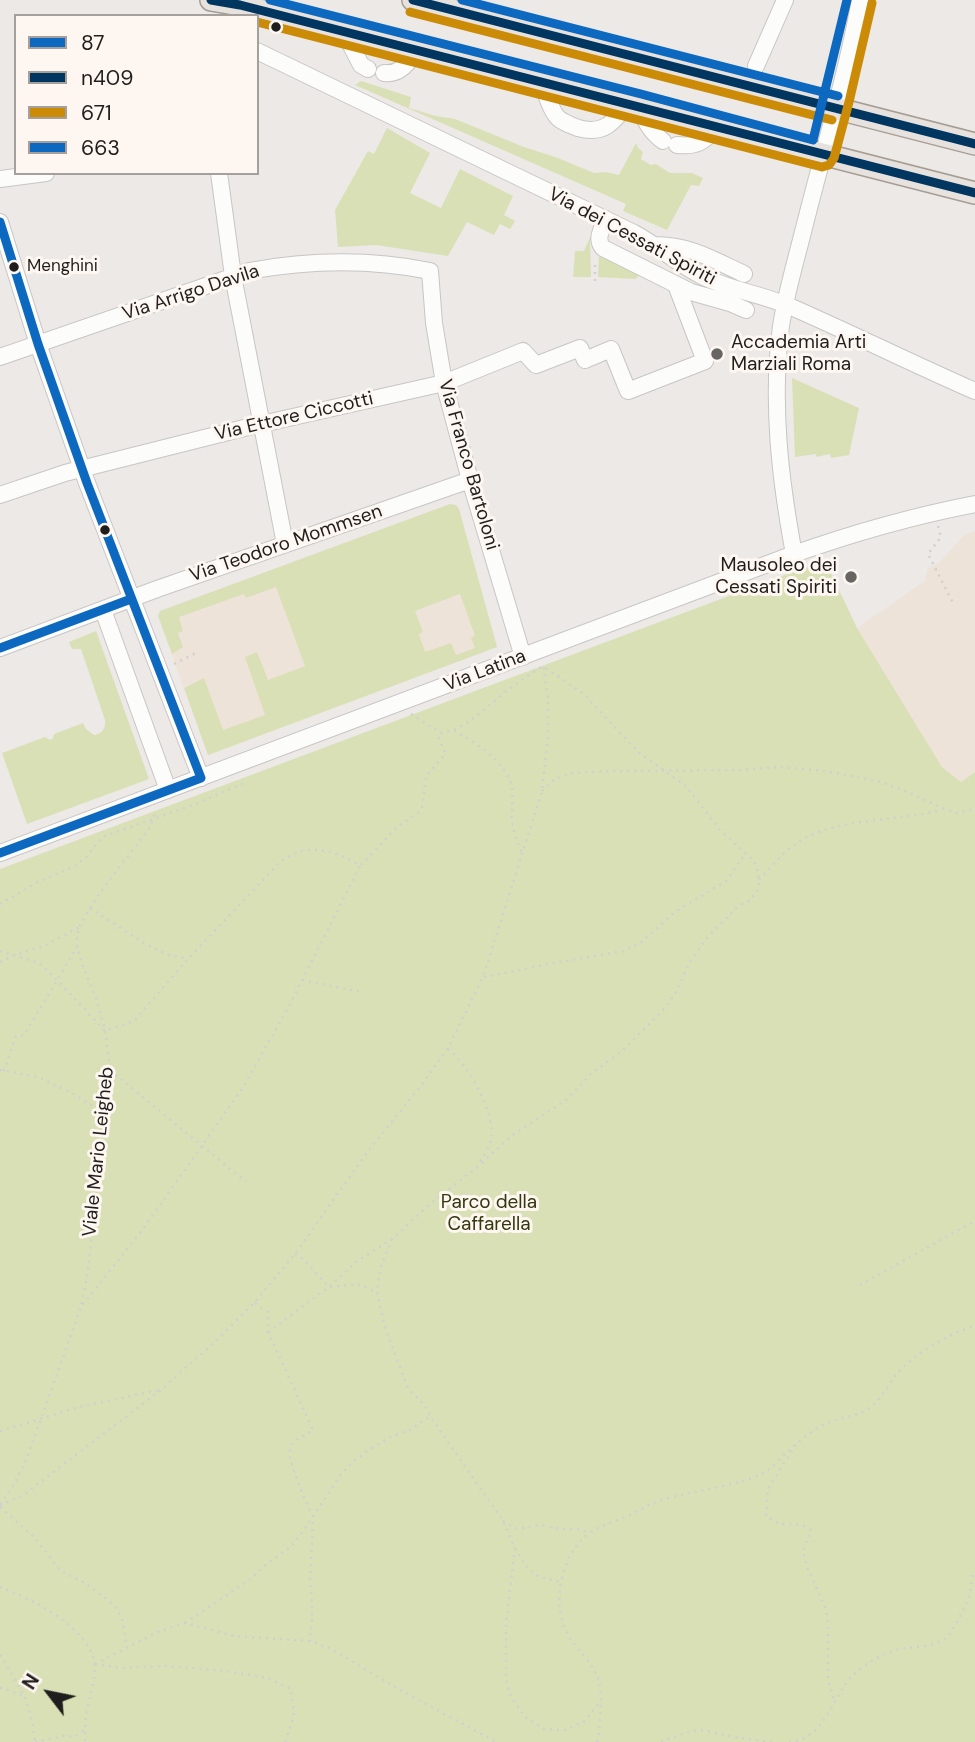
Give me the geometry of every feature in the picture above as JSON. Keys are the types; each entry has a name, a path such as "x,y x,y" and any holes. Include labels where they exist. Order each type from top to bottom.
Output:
{"main road":[{"path":"210,0 240,5 975,193"},
{"path":"417,0 975,144"}],"street":[{"path":"756,66 785,0"},
{"path":"794,554 782,485 777,430 778,360 785,304 860,0"},
{"path":"344,32 361,65 376,71 392,74 404,68 418,50"},
{"name":"Via dei Cessati Spiriti","path":"259,52 606,219 709,279 785,304 975,391"},
{"path":"542,82 558,117 567,124 585,130 603,128 633,105 650,130 670,143 695,145 717,128"},
{"path":"0,179 31,175"},
{"path":"219,175 233,276 285,544"},
{"path":"606,219 599,239 603,248 701,296 746,310"},
{"path":"0,222 38,344 83,469 201,778"},
{"path":"654,245 687,249 744,274"},
{"name":"Via Arrigo Davila","path":"0,357 233,276 278,266 345,262 384,264 430,271"},
{"name":"Via Franco Bartoloni","path":"430,271 434,323 444,383 523,657"},
{"name":"Via Ettore Ciccotti","path":"0,495 65,473 262,424 444,383 523,351 536,365 580,348 585,360 611,349 628,391 705,360 676,285"},
{"name":"Via Teodoro Mommsen","path":"0,648 470,480"},
{"name":"Via Latina","path":"0,853 794,554 874,527 975,504"},
{"path":"103,610 168,790"}],"path":[{"path":"937,522 941,537 928,554 953,603"},
{"path":"159,671 196,653"},
{"path":"411,714 440,733 454,731 543,666"},
{"path":"268,1332 329,1287 356,1261 392,1239 514,1134 566,1100 591,1074 623,1050 666,1007 690,962 706,939 738,906 749,901 758,889 757,868 746,853 720,830 686,786 639,753 584,694 543,666"},
{"path":"127,1648 122,1619 117,1609 82,1581 59,1569 35,1538 0,1505 22,1496 162,1389 254,1303 295,1255 368,1150 448,1048 482,977 542,790 548,736 548,698 543,666"},
{"path":"454,731 466,737 504,769 512,786 514,834 522,853"},
{"path":"81,1307 144,1229 262,1056 360,866 397,827 418,813 422,807 426,776 445,752 438,737 440,733"},
{"path":"542,790 554,780 571,773 778,767 825,771 881,782 957,813 975,809"},
{"path":"0,904 38,882 75,866 102,837 154,820 246,782"},
{"path":"759,880 796,844 820,831 934,812 943,808"},
{"name":"Viale Mario Leigheb","path":"0,1505 25,1463 81,1307 88,1271 103,1113 110,1070 105,1031 97,1001 77,947 79,927 107,883 154,820 155,811"},
{"path":"0,951 39,963 105,1031 134,1021 188,959 282,860 300,851 316,850 348,857 360,866"},
{"path":"482,977 622,951 639,944 674,912 726,881 746,853"},
{"path":"90,908 145,944 188,959"},
{"path":"0,962 46,945 79,927"},
{"path":"77,947 24,1035 16,1036 2,1070 38,1077 72,1093 103,1113"},
{"path":"302,980 361,992"},
{"path":"448,1048 457,1055 475,1084 490,1116 491,1143 476,1168"},
{"path":"110,1070 246,1182"},
{"path":"860,1285 975,1222"},
{"path":"392,1239 381,1266 377,1292 385,1327 407,1386 428,1409 459,1460 503,1521 523,1563 531,1573 545,1579 562,1581"},
{"path":"295,1255 301,1257 329,1287"},
{"path":"329,1287 357,1284 377,1292"},
{"path":"254,1303 268,1312 268,1332 313,1430 293,1442 290,1449 290,1459 313,1517 311,1641"},
{"path":"597,1742 601,1716 599,1677 566,1632 559,1598 566,1564 588,1532 650,1503 761,1474 822,1426 872,1406 909,1362 945,1339 975,1326"},
{"path":"0,1432 79,1407 162,1389"},
{"path":"95,1664 158,1632 185,1623 252,1578 291,1547 335,1481 353,1462 388,1437 412,1429 430,1416"},
{"path":"797,1443 768,1488 766,1516 779,1524 802,1525 811,1530 803,1551 807,1567 826,1609 828,1679 835,1703"},
{"path":"503,1521 517,1529 540,1525 588,1532"},
{"path":"515,1548 506,1624 506,1679 511,1697 525,1717 544,1729 566,1730 585,1721 601,1700"},
{"path":"789,1742 814,1732 848,1681 882,1655 898,1649 936,1643 950,1634 969,1596 975,1571"},
{"path":"0,1587 45,1608 74,1630 90,1651 95,1664 94,1686 87,1710 85,1742"},
{"path":"185,1623 234,1636 311,1641 331,1649 401,1691 496,1742"},
{"path":"0,1655 25,1697 33,1722 35,1742 63,1736 75,1737 85,1729"},
{"path":"95,1664 121,1668 167,1666 268,1678 291,1689 294,1716 285,1742"},
{"path":"0,1689 25,1697"},
{"path":"661,1742 698,1730 772,1742"}],"shaded area":[{"path":"450,504 459,509 497,647 208,755 158,616 160,611"},
{"path":"975,531 975,772 961,782 942,767 857,628 925,581 928,568 940,562 965,534"}],"green space":[{"path":"361,81 411,97 409,108 455,119 594,173 619,175 636,143 643,152 641,159 651,165 656,164 670,173 692,173 703,178 699,186 691,185 667,230 623,211 626,204 355,85"},
{"path":"387,128 430,153 410,193 441,208 460,169 513,196 504,215 515,221 510,229 500,224 494,235 467,222 448,256 376,245 338,247 335,210 368,151 374,154"},
{"path":"592,233 591,277 573,277 575,251 584,251"},
{"path":"599,254 642,273 635,279 598,277"},
{"path":"792,378 859,408 849,455 831,458 830,454 795,457"},
{"path":"450,504 459,509 497,647 208,755 184,688 204,678 223,730 265,715 245,657 257,652 268,680 305,666 276,587 246,598 244,594 179,617 183,631 178,633 183,647 172,654 158,616 160,611","holes":["460,594 475,636 471,638 475,648 456,655 451,643 425,652 419,634 423,632 415,611"]},
{"name":"Parco della Caffarella","path":"817,563 832,575 857,628 942,767 961,782 975,772 975,1742 0,1742 0,869"},
{"path":"96,631 149,779 27,824 2,753 45,737 50,740 54,734 83,723 94,735 103,730 105,720 81,649 72,649 69,642"}],"transit line":[{"name":"n409","path":"211,0 240,5 975,193"},
{"name":"663","path":"270,0 813,140 847,0"},
{"name":"n409","path":"413,0 975,144"},
{"name":"663","path":"462,0 838,96"},
{"name":"671","path":"259,23 822,167 829,165 834,158 872,3"},
{"name":"671","path":"410,12 832,120"},
{"name":"87","path":"0,222 38,344 87,483 201,778"},
{"name":"87","path":"0,648 131,599"},
{"name":"87","path":"0,853 201,778"}],"place":[{"name":"Menghini","path":"14,267"},
{"name":"Accademia Arti Marziali Roma","path":"717,354"},
{"name":"Mausoleo dei Cessati Spiriti","path":"851,577"}]}
